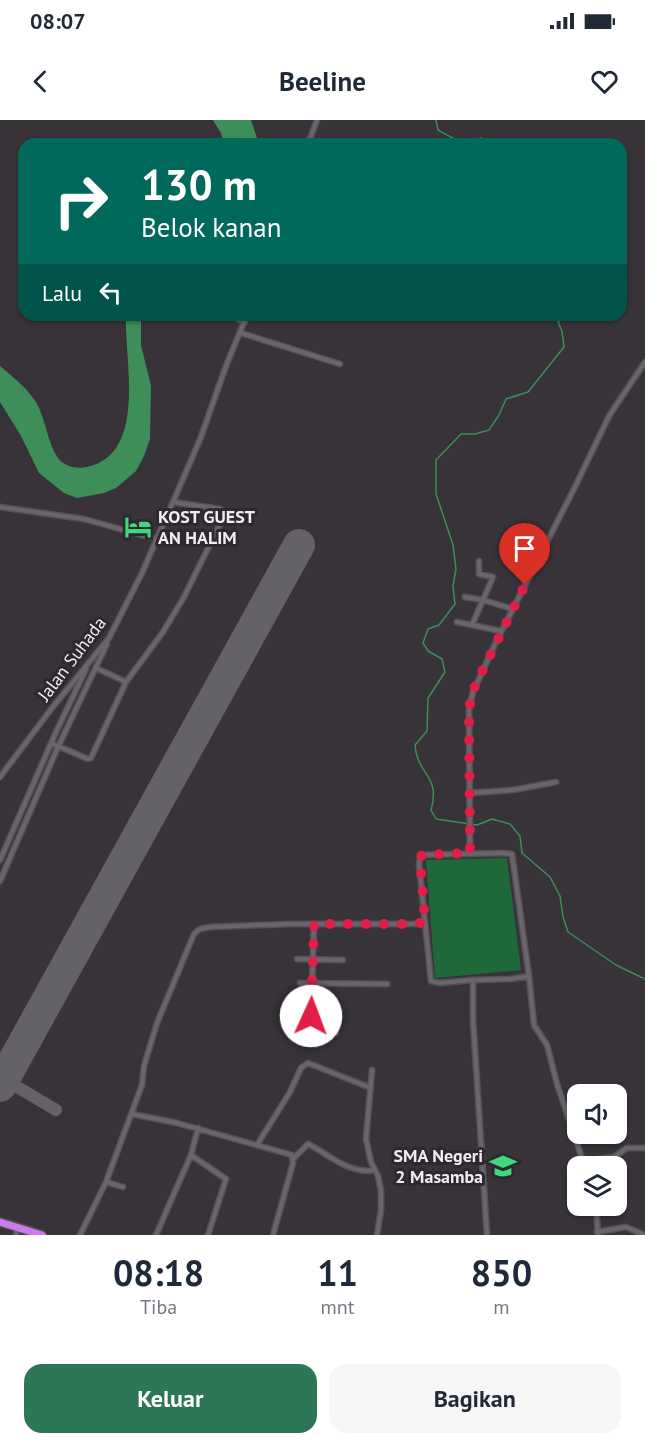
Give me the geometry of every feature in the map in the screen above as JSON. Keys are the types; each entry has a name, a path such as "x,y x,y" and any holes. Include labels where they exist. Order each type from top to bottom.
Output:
{"highway":[{"path":"0,1222 17,1231 42,1235"}],"street":[{"path":"310,138 317,120"},
{"name":"Jalan Suhada","path":"0,777 58,700 109,638 142,573 201,437 244,322"},
{"path":"241,333 340,364"},
{"path":"470,853 469,709 472,692 609,416 645,362"},
{"path":"51,743 91,758 126,682 163,632 184,597 225,513 220,509 173,502"},
{"path":"0,507 84,519 156,539"},
{"path":"472,625 494,577 479,574 479,561"},
{"path":"465,597 513,609"},
{"path":"457,621 501,631"},
{"path":"0,881 58,747 109,638"},
{"path":"0,860 88,665"},
{"path":"96,668 126,682"},
{"path":"469,793 513,790 556,782"},
{"path":"24,805 32,808"},
{"path":"529,976 440,983 430,981 420,858 422,855 512,854 529,976 533,1020 547,1045 557,1084 582,1156"},
{"path":"80,1235 106,1182 132,1114 142,1085 148,1047 194,934 200,929 210,927 425,922"},
{"path":"314,924 313,1019 328,1032 336,1033"},
{"path":"297,959 344,960"},
{"path":"473,980 473,1020 487,1235"},
{"path":"300,983 387,984"},
{"path":"312,1007 322,1007"},
{"path":"257,1145 305,1064 308,1063 371,1088"},
{"path":"372,1070 366,1139 381,1191 377,1235"},
{"path":"132,1114 198,1128 288,1154 294,1158"},
{"path":"156,1235 191,1155 198,1128"},
{"path":"273,1235 294,1158 308,1144 340,1163 360,1170 375,1170"},
{"path":"615,1156 627,1148 645,1148"},
{"path":"191,1155 226,1179 208,1235"},
{"path":"106,1182 123,1187"},
{"path":"597,1216 598,1234 626,1227 645,1235"}],"shaded area":[{"path":"213,120 251,120 257,138 222,138"},
{"path":"126,321 141,321 141,345 151,386 150,439 136,471 116,488 104,493 77,498 64,493 39,473 21,436 0,402 0,366 24,387 36,402 58,458 71,467 87,467 106,459 119,444 126,425 129,379"},
{"path":"507,858 521,970 435,978 426,860"}],"waterway":[{"path":"436,120 438,130 452,138"},
{"path":"559,321 564,347 528,392 506,399 489,430 475,434 461,434 436,460 436,494 453,545 456,569 453,586 455,604 439,625 428,629 423,643 428,651 442,659 445,672 428,698 427,731 415,745 420,763 433,789 431,810 436,819 477,825 492,819 510,824 520,836 522,853 550,877 560,896 568,932 616,965 645,979"}],"taxiway":[{"path":"4,1079 56,1110"}],"runway":[{"path":"0,1086 299,545"}],"place":[{"name":"KOST GUEST AN HALIM","path":"138,527"},
{"name":"SMA Negeri 2 Masamba","path":"503,1166"}],"route":[{"path":"311,1016 314,924 414,924 425,922 420,858 422,855 470,853 469,709 472,692 525,585"}]}
